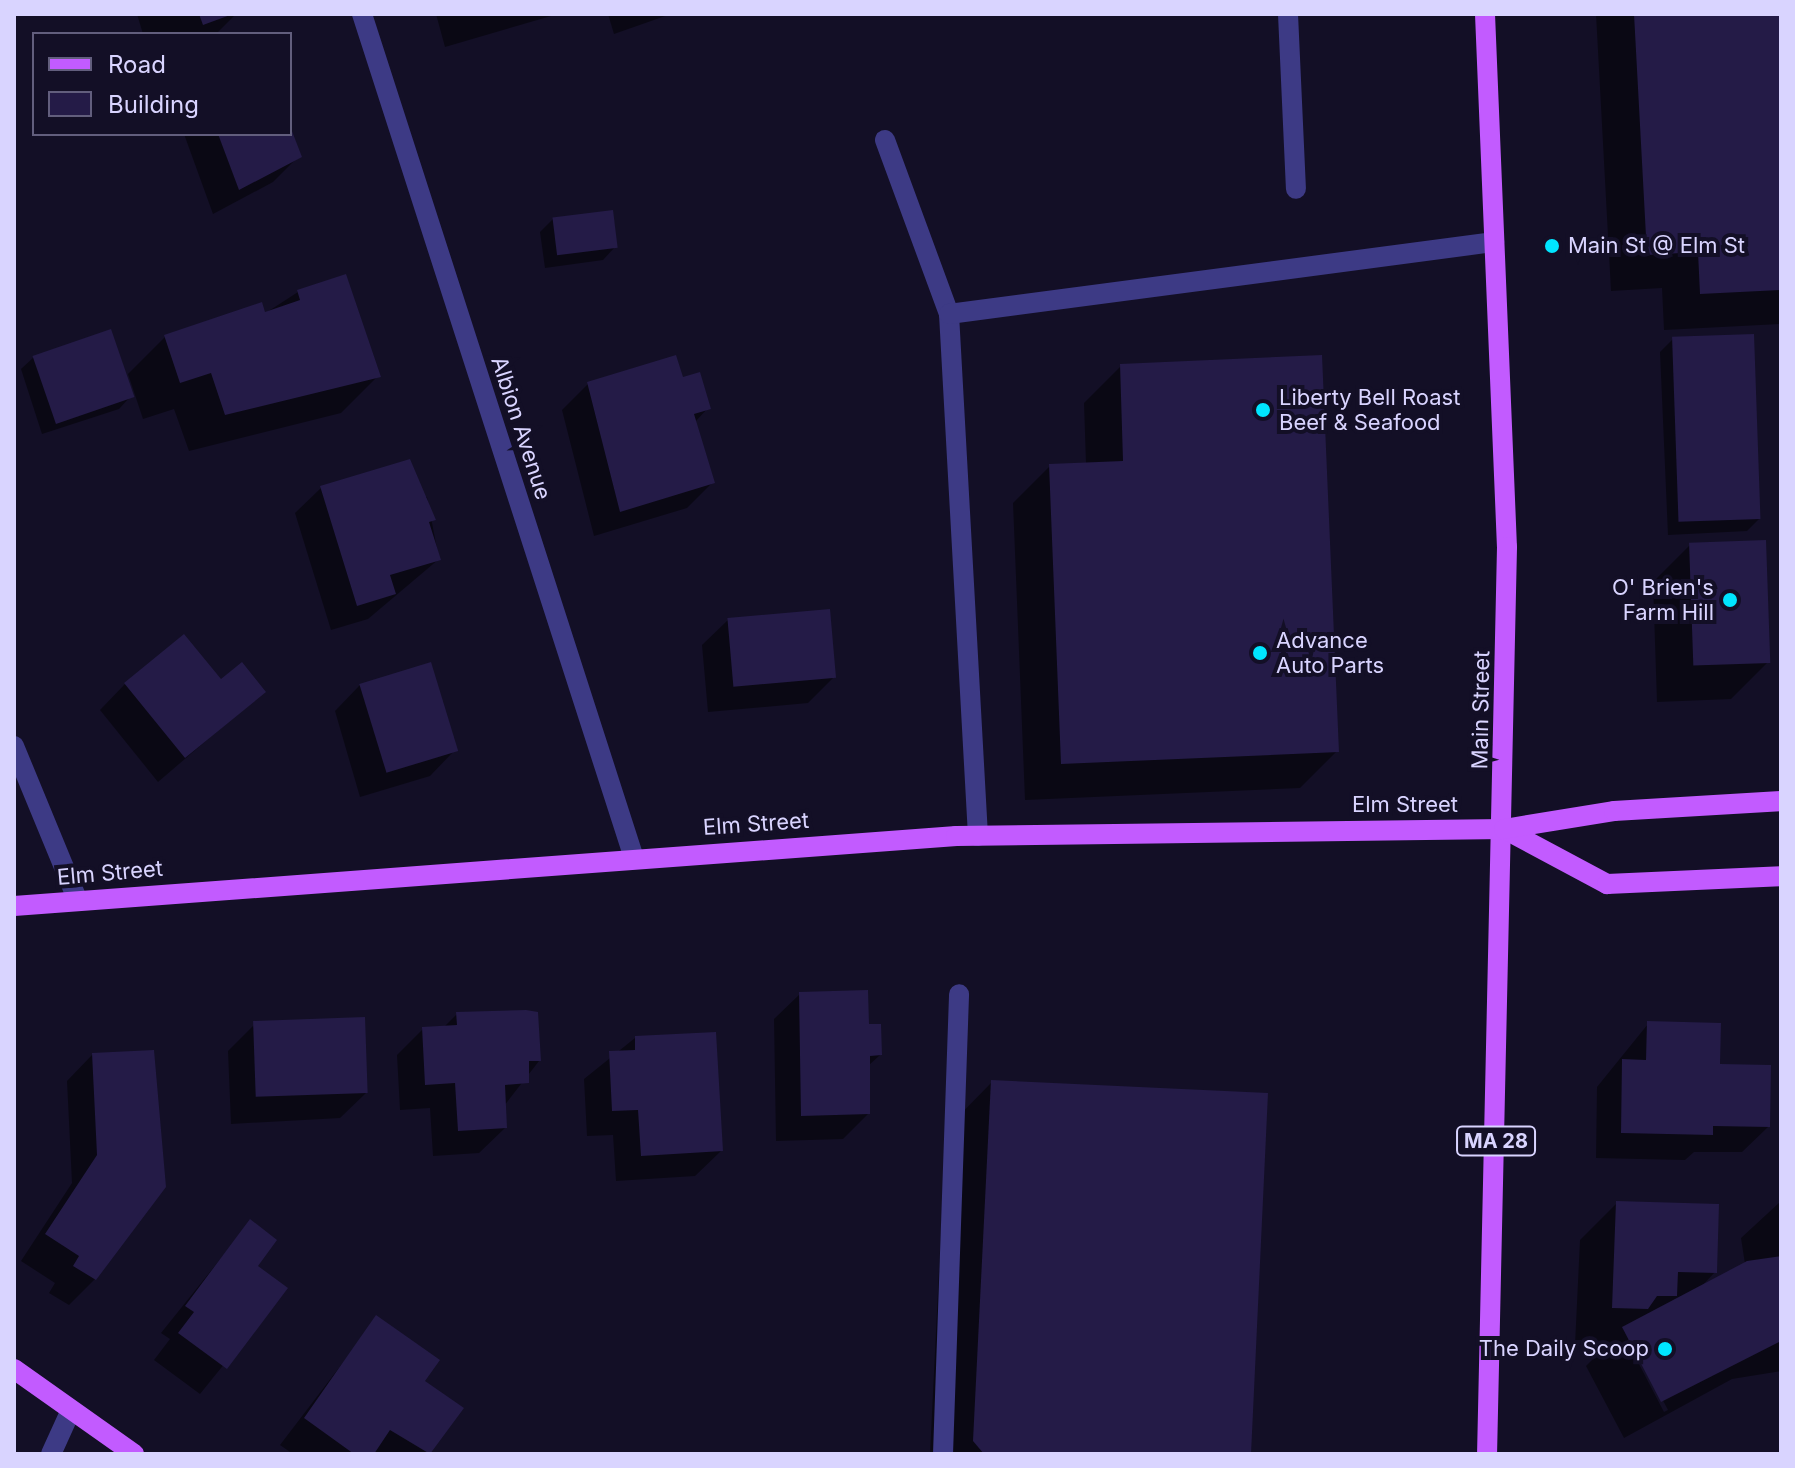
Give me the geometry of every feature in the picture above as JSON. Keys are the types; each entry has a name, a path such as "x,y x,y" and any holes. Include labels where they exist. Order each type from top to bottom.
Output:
{"main road":[{"name":"Main Street","path":"1485,14 1507,547 1504,829 1487,1454"},
{"name":"Elm Street","path":"14,906 634,858 978,836 1504,829 1614,811 1781,801"},
{"name":"Elm Street","path":"1504,829 1607,884 1781,876"},
{"path":"14,1369 134,1454"}],"street":[{"name":"Albion Avenue","path":"362,14 634,858"},
{"path":"1288,14 1296,189"},
{"path":"885,140 949,314 978,836"},
{"path":"949,314 1494,242"},
{"path":"14,746 77,899"},
{"path":"943,1454 959,994"},
{"path":"51,1454 71,1410"}],"building":[{"path":"199,14 233,14 203,25"},
{"path":"1634,14 1781,14 1781,290 1700,294 1698,252 1647,255"},
{"path":"292,131 302,157 239,190 219,136 292,136"},
{"path":"613,210 618,248 557,255 552,217"},
{"path":"346,274 381,377 225,415 211,373 180,383 164,335 262,302 265,312 300,300 297,290"},
{"path":"111,329 134,397 56,424 33,356"},
{"path":"1754,334 1760,519 1679,522 1672,337"},
{"path":"676,355 683,377 700,372 711,409 694,414 715,483 620,512 587,382"},
{"path":"1322,355 1339,752 1061,764 1049,464 1123,461 1120,364"},
{"path":"410,459 436,520 429,522 441,560 390,575 396,594 357,606 320,486"},
{"path":"1766,540 1770,663 1693,666 1689,543"},
{"path":"830,609 836,678 733,687 727,618"},
{"path":"184,634 221,679 242,662 266,692 185,758 124,683"},
{"path":"431,662 458,751 386,773 359,684"},
{"path":"868,990 869,1024 881,1024 882,1055 870,1056 870,1114 801,1116 799,992"},
{"path":"456,1012 538,1012 541,1061 529,1061 529,1083 505,1085 507,1128 458,1131 455,1083 425,1085 422,1027 457,1025"},
{"path":"365,1017 368,1093 256,1097 253,1021"},
{"path":"1647,1021 1721,1023 1720,1064 1771,1065 1770,1127 1713,1126 1713,1135 1621,1133 1622,1059 1646,1060"},
{"path":"716,1032 723,1151 641,1156 638,1110 612,1111 609,1051 635,1050 635,1036"},
{"path":"154,1050 166,1187 96,1280 73,1266 79,1256 45,1234 97,1155 92,1053"},
{"path":"991,1080 1268,1093 1251,1454 984,1454 973,1441"},
{"path":"1616,1201 1719,1204 1717,1273 1678,1272 1677,1296 1657,1296 1648,1309 1612,1308"},
{"path":"250,1219 277,1240 258,1266 288,1288 227,1369 178,1333 194,1312 185,1306"},
{"path":"1781,1256 1781,1341 1661,1402 1622,1327 1747,1261"},
{"path":"376,1315 440,1360 425,1381 464,1408 430,1454 390,1430 374,1454 354,1454 304,1418"}],"place":[{"name":"Main St @ Elm St","path":"1552,246"},
{"name":"Liberty Bell Roast Beef & Seafood","path":"1263,410"},
{"name":"O' Brien's Farm Hill","path":"1730,600"},
{"name":"Advance Auto Parts","path":"1260,653"},
{"name":"The Daily Scoop","path":"1665,1349"}]}
